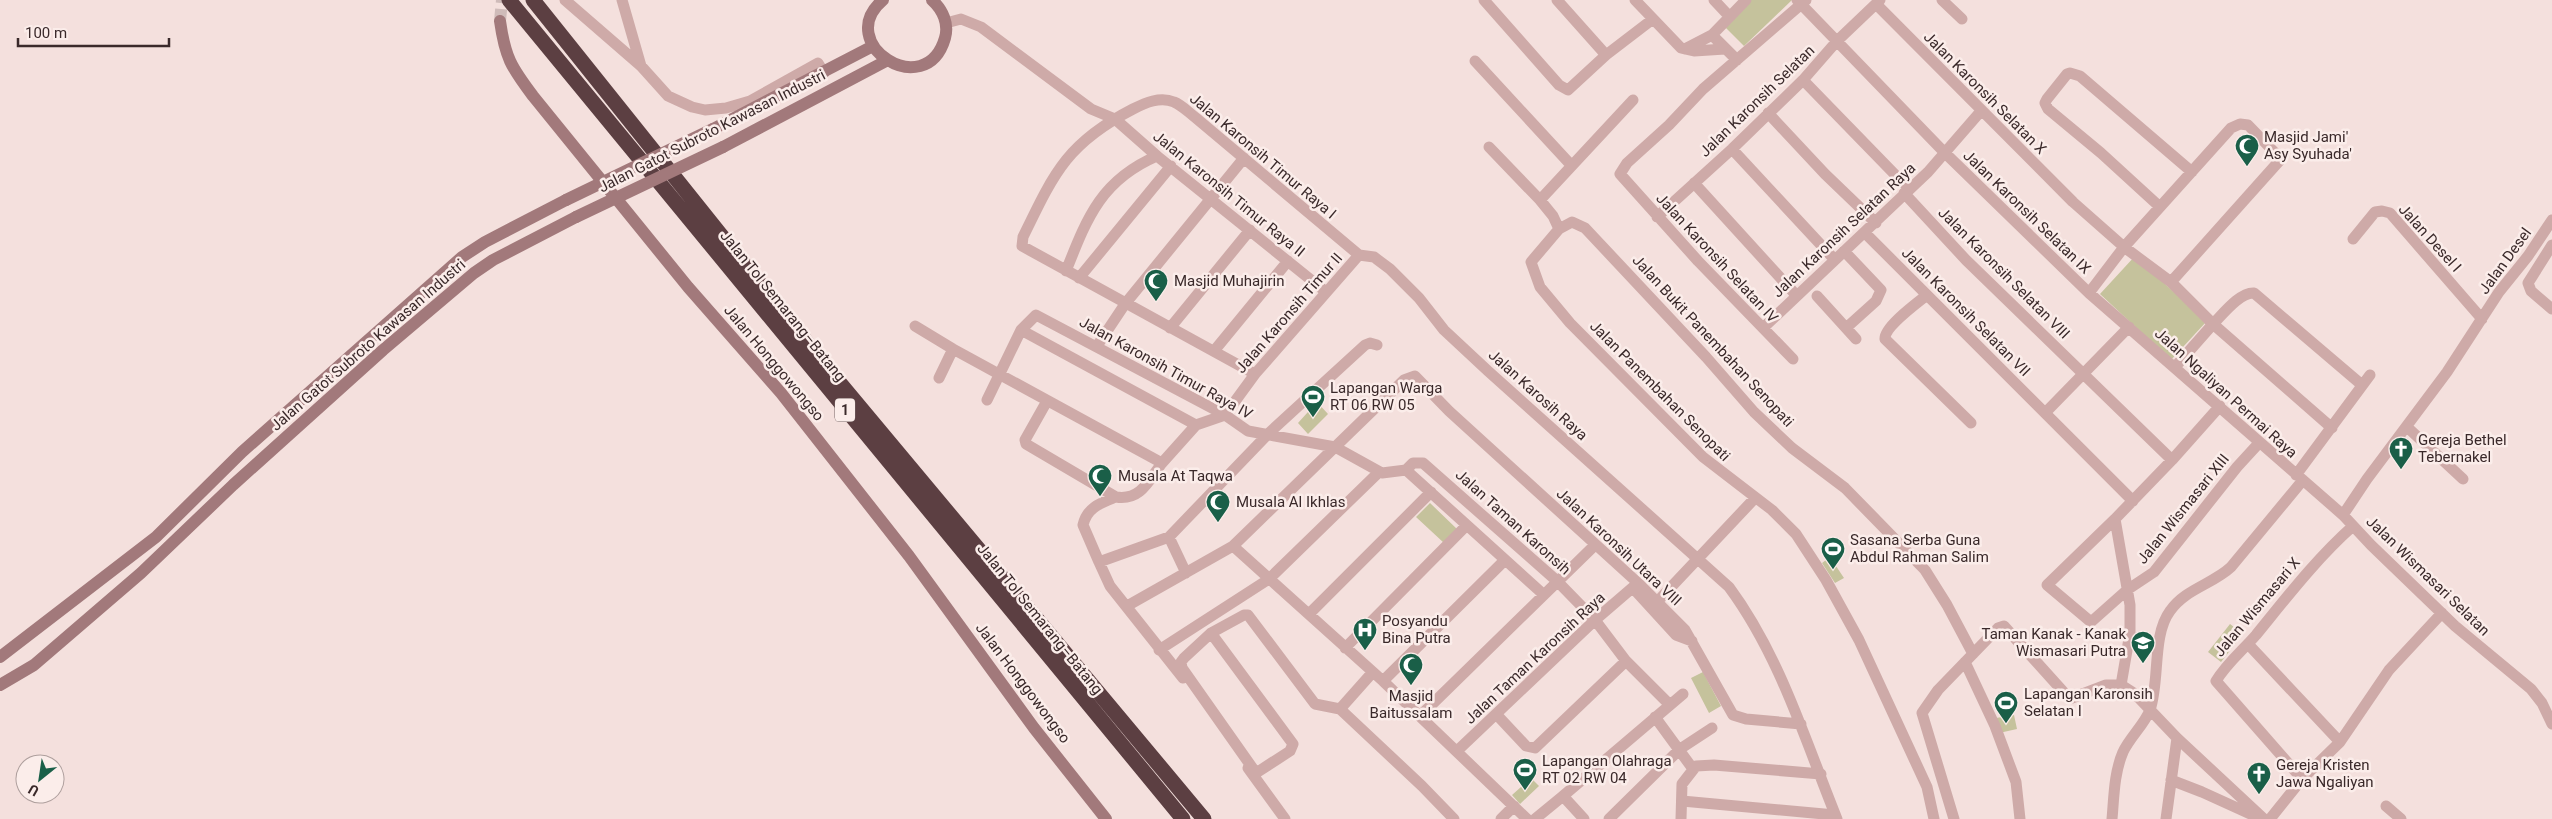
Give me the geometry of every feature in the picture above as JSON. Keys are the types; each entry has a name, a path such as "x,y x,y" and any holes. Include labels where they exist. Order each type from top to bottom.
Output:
{"highway":[{"name":"Jalan Tol Semarang–Batang","path":"510,0 1183,819"},
{"name":"Jalan Tol Semarang–Batang","path":"533,0 829,370 1204,819"}],"street":[{"path":"565,0 641,66 668,96 692,107 705,110 726,108 750,101 818,63 824,73"},
{"path":"622,0 641,66"},
{"path":"883,0 873,13 870,24 873,46 886,60 906,68 928,62 943,45 946,23 943,14 932,0"},
{"path":"1484,0 1559,86 1568,90 1606,55 1652,19"},
{"path":"1556,0 1606,55"},
{"path":"1635,0 1677,45 1694,52 1725,48"},
{"path":"1714,0 1729,16"},
{"path":"1685,49 1712,35 1746,0"},
{"path":"1942,0 1962,19"},
{"path":"1712,35 1737,60 1802,2 1944,152"},
{"name":"Jalan Karonsih Selatan","path":"1657,217 1732,150 1803,80 1837,41 1878,2"},
{"name":"Jalan Karonsih Selatan X","path":"1878,2 1980,111 2073,202 2124,247 2171,282 2213,324 2332,428"},
{"path":"946,23 960,19 981,27 1091,110 1115,119"},
{"name":"Jalan Honggowongso","path":"500,21 506,55 527,89 688,287 781,393 909,556 1034,728 1106,819"},
{"name":"Jalan Gatot Subroto Kawasan Industri","path":"0,657 156,537 242,452 462,257 485,242 566,200 824,73 873,46"},
{"name":"Jalan Gatot Subroto Kawasan Industri","path":"0,685 34,664 141,573 240,479 390,344 466,279 493,260 576,217 723,147 886,60"},
{"name":"Jalan Karonsih Selatan IV","path":"1737,60 1627,163 1621,170 1621,176 1657,217 1793,359"},
{"path":"1476,61 1572,165"},
{"path":"2160,207 2101,153 2048,109 2045,103 2047,99 2067,74 2080,76 2192,172"},
{"name":"Jalan Karonsih Selatan VIII","path":"1803,80 1907,191 1966,260 2172,460"},
{"path":"1540,200 1633,100"},
{"name":"Jalan Karonsih Timur Raya I","path":"1066,271 1022,246 1021,241 1043,196 1064,161 1095,131 1153,101 1174,102 1359,255"},
{"name":"Jalan Karonsih Selatan Raya","path":"1763,328 1928,172 1980,111"},
{"path":"1768,113 1825,174 1876,223"},
{"name":"Jalan Karonsih Timur Raya II","path":"1115,119 1157,156 1326,292"},
{"path":"2089,293 2124,247 2231,128 2240,124 2248,125 2280,159 2171,282"},
{"path":"1489,147 1540,200 1553,216 1559,229"},
{"path":"1732,150 1840,255 1881,290 1876,301 1846,328"},
{"name":"Jalan Karonsih Selatan IX","path":"1944,152 2089,293"},
{"path":"1157,156 1138,164 1120,178 1099,199 1087,220 1066,271 1255,374"},
{"path":"1097,346 1125,304 1244,158"},
{"path":"1078,278 1171,166"},
{"path":"1694,183 1796,295"},
{"name":"Jalan Desel I","path":"2353,239 2375,212 2382,210 2390,213 2482,319"},
{"name":"Jalan Desel","path":"2482,319 2499,292 2528,256 2552,220"},
{"name":"Jalan Bukit Panembahan Senopati","path":"1559,229 1572,222 1585,228 1706,356 1754,412 1792,448 1845,488 1885,529 1924,570 1947,605 1969,658"},
{"name":"Jalan Panembahan Senopati","path":"1559,229 1541,247 1531,262 1540,287 1570,323 1703,457 1781,518 1796,534 1842,606 1859,640 1927,787 1934,819"},
{"path":"1170,328 1250,230"},
{"name":"Jalan Karonsih Selatan VII","path":"1865,233 2134,501"},
{"path":"2551,247 2528,283 2531,290 2552,309"},
{"name":"Jalan Karonsih Timur II","path":"1225,415 1255,374 1359,255"},
{"name":"Jalan Karosih Raya","path":"1359,255 1374,257 1398,276 1419,298 1444,330 1700,559 1728,587 1745,610 1802,724 1836,817"},
{"path":"1214,350 1288,261"},
{"name":"Jalan Ngaliyan Permai Raya","path":"2089,293 2220,406 2259,443 2343,516"},
{"path":"2175,367 2213,324 2242,297 2249,293 2254,293 2362,384"},
{"path":"1927,295 1893,324 1885,339 1971,423"},
{"path":"1817,296 1856,339"},
{"name":"Jalan Karonsih Timur Raya IV","path":"987,400 1021,330 1032,316 1036,315 1225,415 1248,431 1269,433 1335,447"},
{"name":"Jalan Wismasari Selatan","path":"2482,319 2407,427 2367,479 2343,516 2442,613 2531,689 2542,703 2552,724"},
{"path":"915,326 953,349 1162,463"},
{"path":"2045,413 2129,328"},
{"path":"1021,330 1196,425"},
{"path":"1099,562 1169,537 1269,433 1365,345 1370,343 1376,345"},
{"path":"939,378 953,349"},
{"path":"2112,819 2117,769 2124,751 2150,710 2164,619 2182,599 2198,587 2222,576 2231,567 2299,478 2370,375"},
{"name":"Jalan Karonsih Utara VIII","path":"1335,447 1398,385 1410,376 1419,378 1449,411 1595,545 1636,586 1657,602 1692,641 1733,715 1746,720 1802,724"},
{"path":"1047,401 1025,440 1028,446 1116,497 1128,499 1136,495 1196,425 1225,415"},
{"path":"2121,685 2130,633 2130,605 2118,517 2220,406"},
{"path":"2407,427 2463,479"},
{"name":"Jalan Wismasari XIII","path":"2118,517 2047,585 2091,622 2127,590 2154,572 2237,467 2259,443"},
{"path":"1127,606 1233,546 1335,447 1379,472 1269,579 1159,650"},
{"name":"Jalan Taman Karonsih","path":"1379,472 1386,473 1406,470 1416,462 1427,466 1557,581 1596,620 1626,661 1669,704"},
{"path":"1406,470 1543,594"},
{"path":"1309,614 1431,492"},
{"path":"1116,497 1094,507 1085,518 1083,524 1110,586 1159,650 1188,684 1286,819"},
{"path":"1657,602 1756,498"},
{"path":"1345,648 1466,526"},
{"name":"Jalan Wismasari X","path":"2302,779 2216,681 2228,662 2248,644 2314,564 2353,526"},
{"path":"1169,537 1186,573"},
{"path":"1420,716 1595,545"},
{"path":"1233,546 1383,681 1527,819"},
{"path":"1383,681 1505,560"},
{"path":"1636,586 1676,635 1692,641"},
{"name":"Jalan Taman Karonsih Raya","path":"1457,751 1596,620 1636,586"},
{"path":"2270,819 2302,779 2340,742 2389,670 2442,613"},
{"path":"1254,774 1182,668 1181,662 1211,633 1244,615 1248,615 1315,704 1340,709 1422,786 1454,819"},
{"path":"1954,819 1922,713 1938,690 2003,626 2068,697 2072,698 2106,685 2121,685 2135,694 2177,738 2262,819"},
{"path":"1211,633 1293,744 1290,751 1254,774"},
{"path":"2248,644 2340,742"},
{"path":"1969,658 2016,782 2020,819"},
{"path":"1496,714 1526,746 1535,748 1626,661"},
{"path":"1340,709 1372,673"},
{"path":"1535,819 1669,704 1684,694"},
{"path":"1655,717 1693,769"},
{"path":"1609,819 1680,749 1712,728"},
{"path":"2166,819 2177,738"},
{"path":"1681,819 1682,784 1693,769 1701,765 1714,764 1821,774"},
{"path":"2171,780 2262,819"},
{"path":"1563,796 1584,819"},
{"path":"1682,802 1836,817"},
{"path":"1501,819 1514,806"},
{"path":"2386,806 2401,819"}],"shaded area":[{"path":"1749,0 1792,0 1744,46 1723,25"},
{"path":"2135,256 2206,322 2171,360 2100,294"},
{"name":"Lapangan Warga RT 06 RW 05","path":"1317,402 1328,414 1308,434 1298,423"},
{"path":"1430,503 1457,529 1444,543 1416,517"},
{"name":"Sasana Serba Guna Abdul Rahman Salim","path":"1830,557 1844,578 1835,583 1822,563"},
{"path":"2230,624 2243,634 2221,662 2208,652"},
{"path":"1703,672 1721,706 1709,713 1691,678"},
{"name":"Lapangan Karonsih Selatan I","path":"2014,715 2017,729 1999,733 1996,718"},
{"name":"Lapangan Olahraga RT 02 RW 04","path":"1531,778 1539,786 1520,804 1512,795"}],"tunnel":[{"path":"500,21 502,0"}],"place":[{"name":"Masjid Jami' Asy Syuhada'","path":"2247,167"},
{"name":"Masjid Muhajirin","path":"1156,302"},
{"name":"Lapangan Warga RT 06 RW 05","path":"1313,418"},
{"name":"Gereja Bethel Tebernakel","path":"2401,470"},
{"name":"Musala At Taqwa","path":"1100,497"},
{"name":"Musala Al Ikhlas","path":"1218,523"},
{"name":"Sasana Serba Guna Abdul Rahman Salim","path":"1833,570"},
{"name":"Posyandu Bina Putra","path":"1365,651"},
{"name":"Taman Kanak - Kanak Wismasari Putra","path":"2143,664"},
{"name":"Masjid Baitussalam","path":"1411,686"},
{"name":"Lapangan Karonsih Selatan I","path":"2006,724"},
{"name":"Lapangan Olahraga RT 02 RW 04","path":"1525,791"},
{"name":"Gereja Kristen Jawa Ngaliyan","path":"2259,795"}]}
